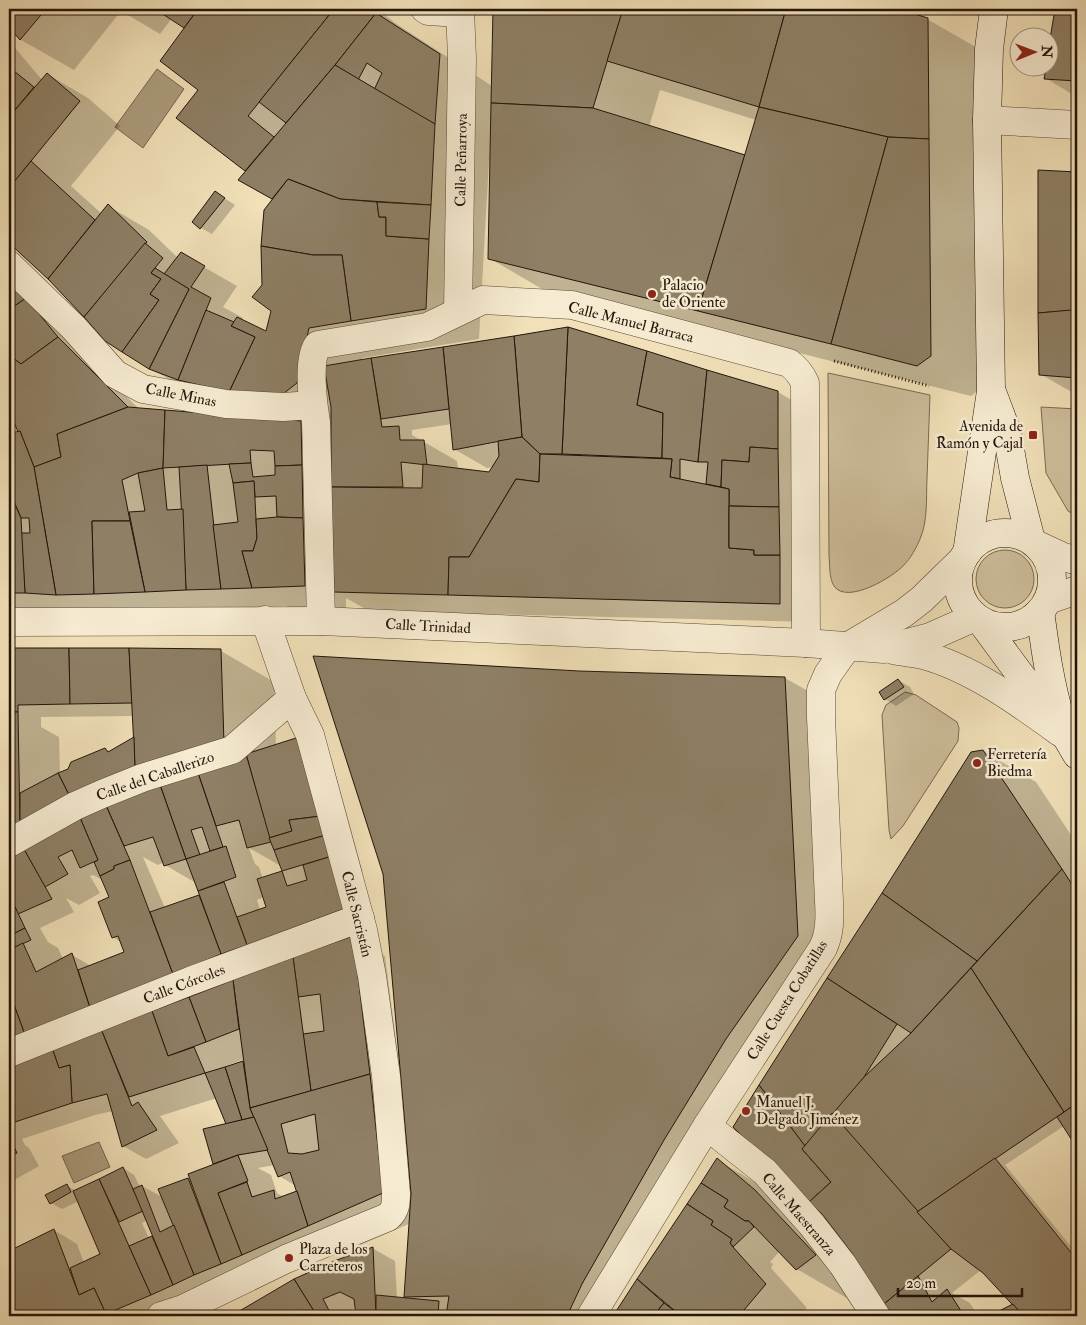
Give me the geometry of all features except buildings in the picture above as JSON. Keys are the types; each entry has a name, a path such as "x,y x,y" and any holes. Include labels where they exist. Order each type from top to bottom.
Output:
{"street":[{"path":"425,9 428,11 459,11"},
{"path":"978,9 989,48"},
{"path":"994,9 989,48 987,120 991,391 965,556 958,575 958,588 964,604 1072,746"},
{"name":"Calle Peñarroya","path":"458,311 462,59 459,11"},
{"path":"987,120 1077,125"},
{"name":"Calle Minas","path":"9,266 74,328 115,374 143,389 226,404 282,407 313,405"},
{"name":"Calle Manuel Barraca","path":"321,621 316,422 313,405 314,352 318,345 427,327 483,300 572,305 789,363 797,369 805,383 806,643"},
{"path":"991,391 1007,432 1015,478 1033,542 1048,560 1051,570 1052,585 1044,606 1053,693 1072,746"},
{"path":"847,647 904,613 922,599 975,544 993,534 1019,535 1061,556 1077,561"},
{"path":"977,619 1001,628 1015,627 1030,621 1044,606 1077,590"},
{"name":"Calle Trinidad","path":"9,622 321,621 806,643 884,649 930,637 977,619"},
{"name":"Calle Sacristán","path":"177,1314 286,1259 388,1217 393,1212 396,1204 386,1076 372,976 360,918 310,735 292,698 265,620"},
{"name":"Calle Cuesta Cobatillas","path":"592,1316 706,1126 823,948 827,938 830,923 830,901 821,690 828,674 847,647"},
{"path":"884,649 923,655 968,674 1021,704 1072,746"},
{"name":"Calle del Caballerizo","path":"9,843 75,806 102,794 142,778 232,750 292,698"},
{"name":"Calle Córcoles","path":"9,1053 360,918"},
{"name":"Calle Maestranza","path":"706,1126 765,1172 812,1224 843,1265 876,1316"}],"path":[{"path":"829,360 930,386"}],"shaded area":[{"path":"157,69 184,89 143,148 115,127"},
{"path":"828,373 930,395 926,510 923,532 911,556 898,570 880,582 859,591 840,591 834,586 830,572"},
{"path":"1041,407 1077,409 1077,516 1068,511 1046,473"},
{"path":"1005,550 1016,552 1029,563 1034,579 1032,590 1021,603 1005,608 994,606 981,595 976,579 978,568 989,555"},
{"path":"905,692 916,695 957,722 959,728 958,741 903,826 891,839 882,715 886,705"},
{"path":"99,1142 110,1167 74,1183 62,1156"}],"place":[{"name":"Palacio de Oriente","path":"652,294"},
{"name":"Avenida de Ramón y Cajal","path":"1033,435"},
{"name":"Ferretería Biedma","path":"977,763"},
{"name":"Manuel J. Delgado Jiménez","path":"746,1111"},
{"name":"Plaza de los Carreteros","path":"289,1258"}]}
